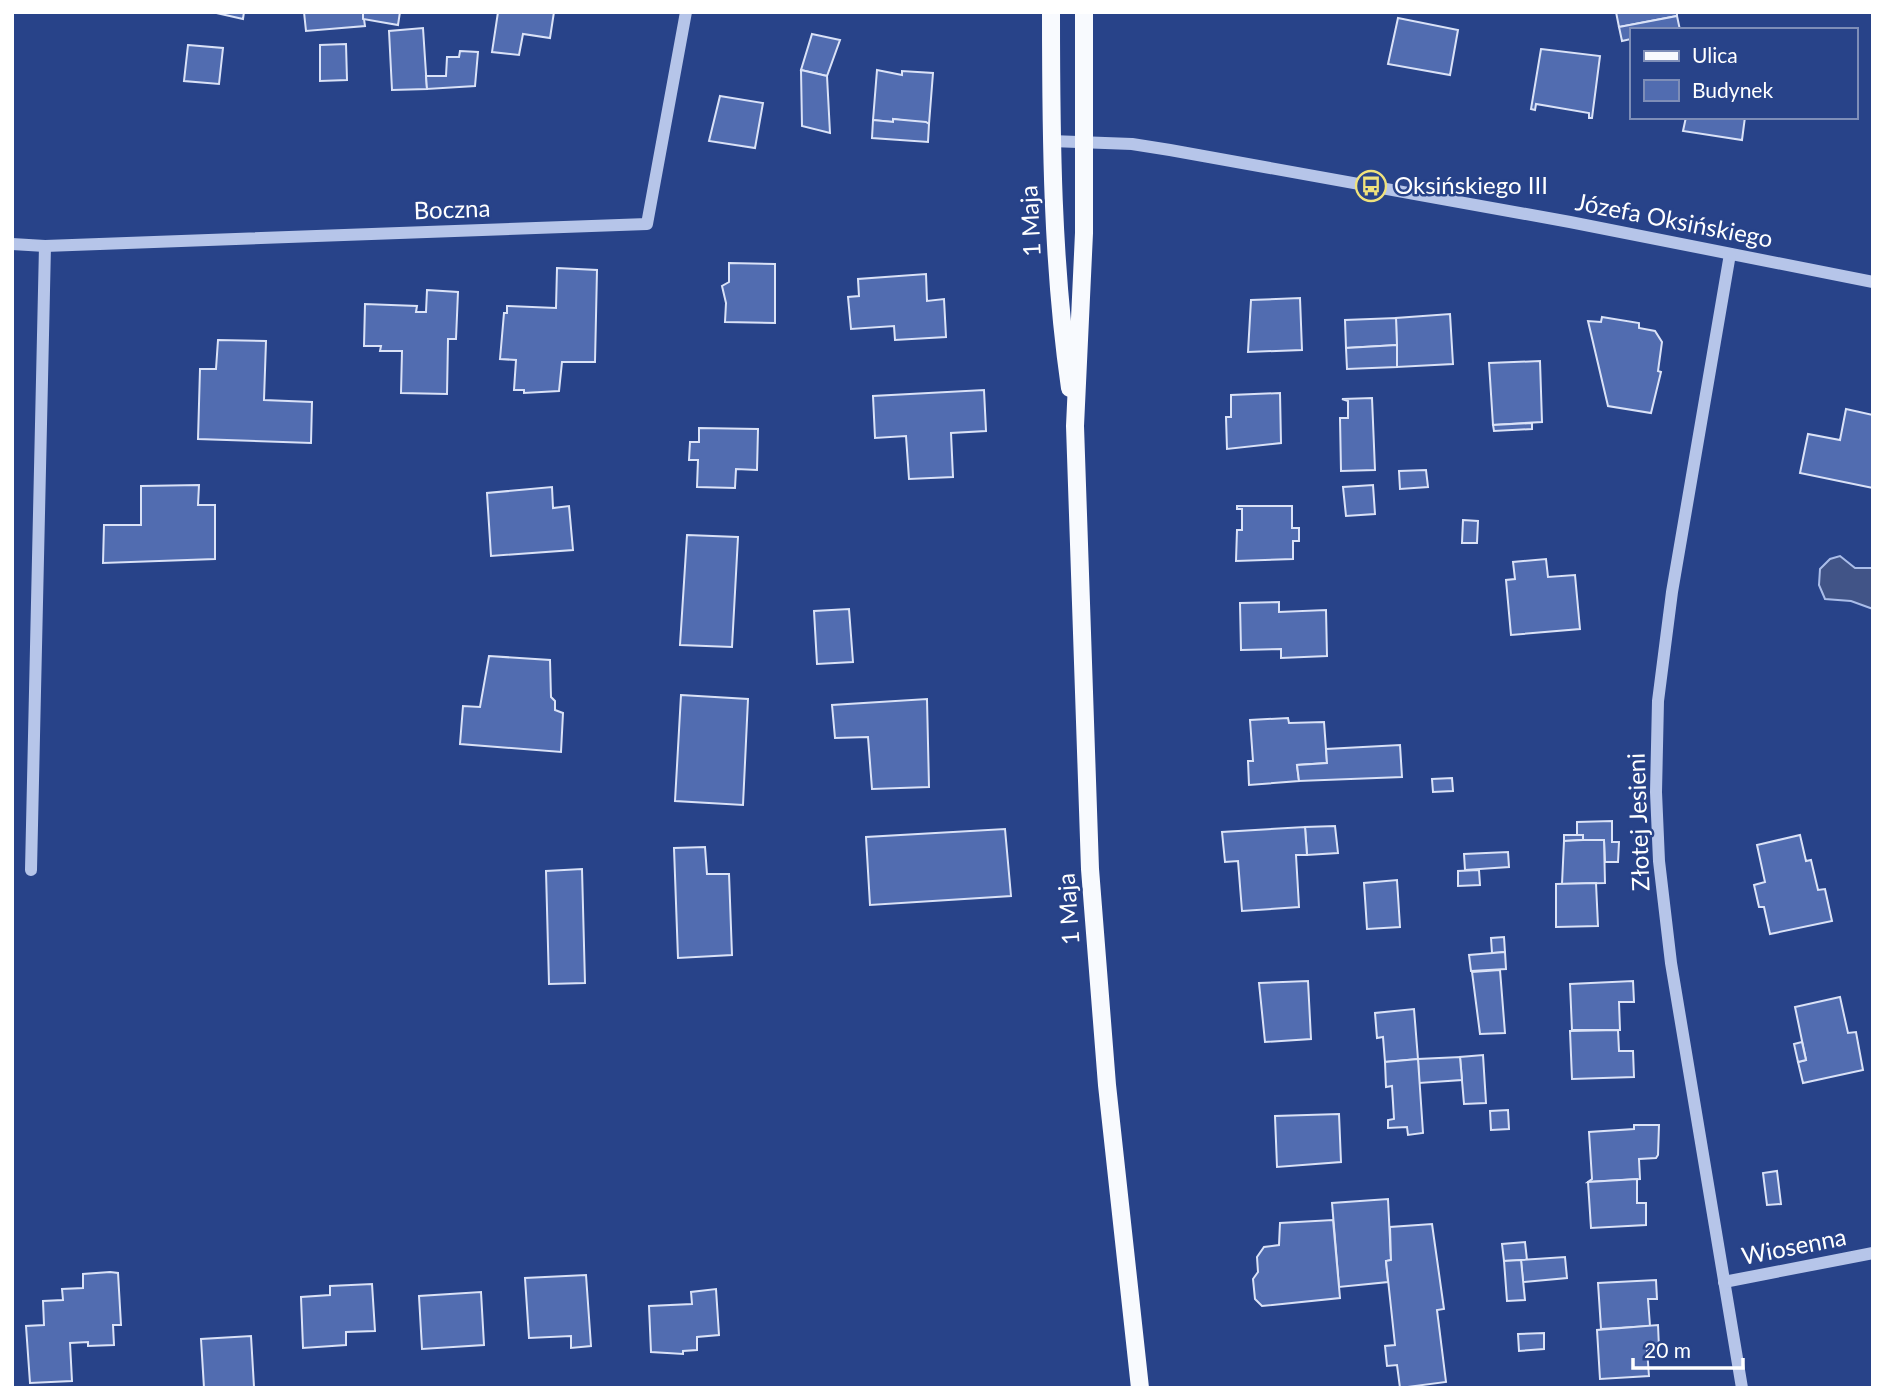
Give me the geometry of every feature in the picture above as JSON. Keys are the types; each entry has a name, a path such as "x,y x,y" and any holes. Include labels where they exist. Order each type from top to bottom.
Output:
{"main road":[{"name":"1 Maja","path":"1051,12 1051,141 1059,312 1076,426"},
{"name":"1 Maja","path":"1084,12 1086,141 1076,426 1090,869 1107,1085 1140,1388"}],"street":[{"name":"Boczna","path":"12,244 45,246 647,224 686,12"},
{"name":"Józefa Oksińskiego","path":"1051,141 1086,141 1183,152 1873,282"},
{"path":"32,870 45,246"},
{"name":"Złotej Jesieni","path":"1730,254 1670,606 1658,701 1656,792 1659,861 1671,962 1742,1388"},
{"name":"Wiosenna","path":"1724,1282 1873,1253"}],"water":[{"path":"1840,556 1855,568 1873,568 1873,609 1851,601 1825,599 1819,585 1820,569 1830,559"}],"building":[{"path":"212,12 244,12 243,19"},
{"path":"304,12 363,12 365,26 306,31"},
{"path":"363,12 400,12 398,25 363,19"},
{"path":"498,12 554,12 550,38 523,34 519,55 492,52"},
{"path":"1616,12 1677,12 1677,16 1619,27"},
{"path":"1677,16 1680,28 1630,28 1630,39 1622,41 1619,27"},
{"path":"1398,18 1458,30 1450,75 1388,64"},
{"path":"423,28 427,89 392,90 389,31"},
{"path":"812,34 840,40 827,76 801,70"},
{"path":"346,44 347,80 320,81 320,45"},
{"path":"188,45 223,48 219,84 184,81"},
{"path":"1541,49 1600,56 1592,118 1589,118 1589,113 1536,104 1535,110 1531,109"},
{"path":"460,51 478,52 475,86 427,89 426,76 446,76 447,57 459,57"},
{"path":"801,70 827,76 830,133 802,126"},
{"path":"877,70 902,75 902,71 933,73 929,124 893,119 893,122 873,120"},
{"path":"720,96 763,103 755,148 709,141"},
{"path":"893,119 926,122 929,124 928,142 872,138 873,120 893,122"},
{"path":"1686,119 1745,119 1742,140 1683,131"},
{"path":"729,263 775,264 775,323 725,322 726,303 722,286 729,282"},
{"path":"557,268 597,270 595,362 562,362 559,391 524,393 524,390 514,390 516,360 500,359 504,313 507,313 507,306 556,308"},
{"path":"926,274 927,301 944,299 946,337 895,340 894,326 851,329 848,297 859,296 858,279"},
{"path":"427,290 458,292 456,339 448,339 447,394 401,393 402,351 380,351 381,346 364,346 365,304 417,306 416,312 426,312"},
{"path":"1300,298 1302,350 1248,352 1251,300"},
{"path":"1450,314 1453,364 1397,367 1396,318"},
{"path":"1602,317 1639,323 1639,328 1655,331 1662,342 1658,371 1661,372 1651,413 1608,406 1588,321 1601,322"},
{"path":"1396,318 1397,345 1346,348 1345,320"},
{"path":"218,340 266,341 264,400 312,402 311,443 198,439 200,369 216,369"},
{"path":"1397,345 1397,367 1347,369 1346,348"},
{"path":"1540,361 1542,422 1493,425 1489,363"},
{"path":"984,390 986,431 951,433 953,477 909,479 906,436 875,438 873,396"},
{"path":"1280,393 1281,443 1227,449 1226,417 1231,417 1231,395"},
{"path":"1372,398 1375,470 1341,471 1340,418 1348,418 1348,401 1342,399"},
{"path":"1846,409 1873,415 1873,488 1800,473 1808,434 1840,440"},
{"path":"1532,423 1532,429 1494,431 1493,425"},
{"path":"699,428 758,429 757,470 736,469 735,488 697,487 698,460 689,460 690,442 699,442"},
{"path":"1426,470 1428,487 1400,489 1399,471"},
{"path":"199,485 198,505 215,505 215,559 103,563 104,525 141,525 141,486"},
{"path":"1373,485 1375,514 1346,516 1343,487"},
{"path":"552,487 553,508 569,506 573,550 491,556 487,493"},
{"path":"1237,506 1292,506 1292,528 1299,528 1299,541 1293,541 1293,559 1236,561 1237,530 1242,530 1242,509 1237,509"},
{"path":"1463,520 1478,521 1477,543 1462,543"},
{"path":"687,535 738,537 732,647 680,645"},
{"path":"1546,559 1548,577 1575,575 1580,629 1511,635 1506,580 1515,579 1513,562"},
{"path":"1279,602 1279,612 1326,610 1327,656 1281,658 1281,649 1241,650 1240,603"},
{"path":"849,609 853,662 817,664 814,611"},
{"path":"489,656 550,660 551,697 555,701 555,710 563,713 561,752 460,744 463,706 480,707"},
{"path":"681,695 748,699 743,805 675,801"},
{"path":"927,699 929,787 872,789 868,737 835,738 832,705"},
{"path":"1288,718 1289,723 1324,722 1327,763 1297,765 1299,781 1249,785 1248,761 1253,761 1250,720"},
{"path":"1400,745 1402,777 1299,781 1297,765 1327,763 1326,749"},
{"path":"1452,778 1453,791 1433,792 1432,779"},
{"path":"1612,821 1612,842 1619,842 1618,862 1605,862 1604,840 1583,840 1583,835 1577,835 1577,822"},
{"path":"1335,826 1338,853 1307,855 1305,827"},
{"path":"1305,827 1307,855 1296,855 1299,907 1242,911 1238,861 1225,862 1222,832"},
{"path":"1005,829 1011,896 870,905 866,837"},
{"path":"1564,835 1583,835 1583,840 1564,841"},
{"path":"1800,835 1806,861 1811,860 1818,890 1825,889 1832,921 1770,934 1764,907 1759,907 1754,885 1765,882 1757,845"},
{"path":"1604,840 1605,883 1562,884 1564,841"},
{"path":"705,847 707,874 729,874 732,955 678,958 674,848"},
{"path":"1508,852 1509,867 1465,870 1464,854"},
{"path":"582,869 585,983 549,984 546,871"},
{"path":"1479,870 1480,885 1458,886 1458,871"},
{"path":"1397,880 1400,927 1367,929 1364,883"},
{"path":"1596,883 1598,926 1556,927 1556,884"},
{"path":"1504,937 1505,952 1492,953 1491,938"},
{"path":"1505,952 1506,969 1471,971 1469,955"},
{"path":"1500,970 1505,1033 1480,1034 1472,972"},
{"path":"1308,981 1311,1039 1265,1042 1259,983"},
{"path":"1633,981 1634,1002 1619,1002 1620,1030 1572,1030 1570,984"},
{"path":"1840,997 1848,1033 1856,1032 1863,1070 1803,1083 1798,1062 1806,1060 1795,1007"},
{"path":"1414,1009 1418,1059 1385,1062 1383,1037 1377,1038 1375,1013"},
{"path":"1618,1030 1619,1051 1633,1051 1634,1077 1572,1079 1570,1031"},
{"path":"1802,1042 1806,1060 1798,1062 1794,1044"},
{"path":"1483,1055 1486,1103 1464,1104 1460,1057"},
{"path":"1460,1057 1462,1080 1419,1083 1418,1059"},
{"path":"1418,1059 1423,1133 1408,1135 1407,1127 1388,1128 1388,1120 1394,1119 1392,1086 1386,1087 1385,1062"},
{"path":"1508,1110 1509,1129 1491,1130 1490,1111"},
{"path":"1339,1114 1341,1162 1277,1167 1275,1116"},
{"path":"1634,1125 1659,1125 1658,1155 1656,1158 1639,1159 1640,1179 1588,1182 1592,1179 1589,1132 1634,1129"},
{"path":"1777,1171 1781,1204 1767,1205 1763,1173"},
{"path":"1637,1179 1637,1203 1646,1203 1646,1225 1591,1228 1588,1182"},
{"path":"1388,1199 1391,1260 1386,1261 1388,1282 1339,1287 1332,1203"},
{"path":"1333,1220 1340,1298 1262,1306 1255,1299 1253,1279 1258,1272 1257,1257 1264,1247 1279,1245 1280,1223"},
{"path":"1432,1224 1444,1309 1437,1310 1446,1382 1400,1388 1397,1365 1387,1366 1385,1346 1395,1345 1386,1261 1391,1260 1390,1227"},
{"path":"1525,1242 1527,1260 1504,1261 1502,1244"},
{"path":"1565,1257 1567,1278 1523,1282 1521,1260"},
{"path":"1521,1260 1525,1300 1507,1301 1504,1261"},
{"path":"118,1273 121,1325 113,1325 114,1345 88,1346 88,1342 70,1343 72,1381 30,1383 26,1326 44,1325 43,1301 63,1300 62,1289 83,1288 83,1274"},
{"path":"586,1275 591,1346 571,1348 571,1336 529,1338 525,1278"},
{"path":"1656,1280 1657,1299 1648,1299 1650,1326 1601,1329 1598,1283"},
{"path":"372,1284 375,1331 346,1332 346,1345 303,1348 301,1297 330,1295 330,1286"},
{"path":"716,1289 719,1335 697,1337 697,1350 683,1351 683,1354 651,1352 649,1306 692,1304 691,1292"},
{"path":"481,1292 484,1345 422,1349 419,1296"},
{"path":"1658,1325 1659,1348 1647,1349 1649,1376 1600,1379 1597,1330"},
{"path":"1544,1333 1544,1349 1519,1351 1518,1334"},
{"path":"251,1336 254,1387 204,1388 201,1339"}],"place":[{"name":"Oksińskiego III","path":"1371,186"}]}
